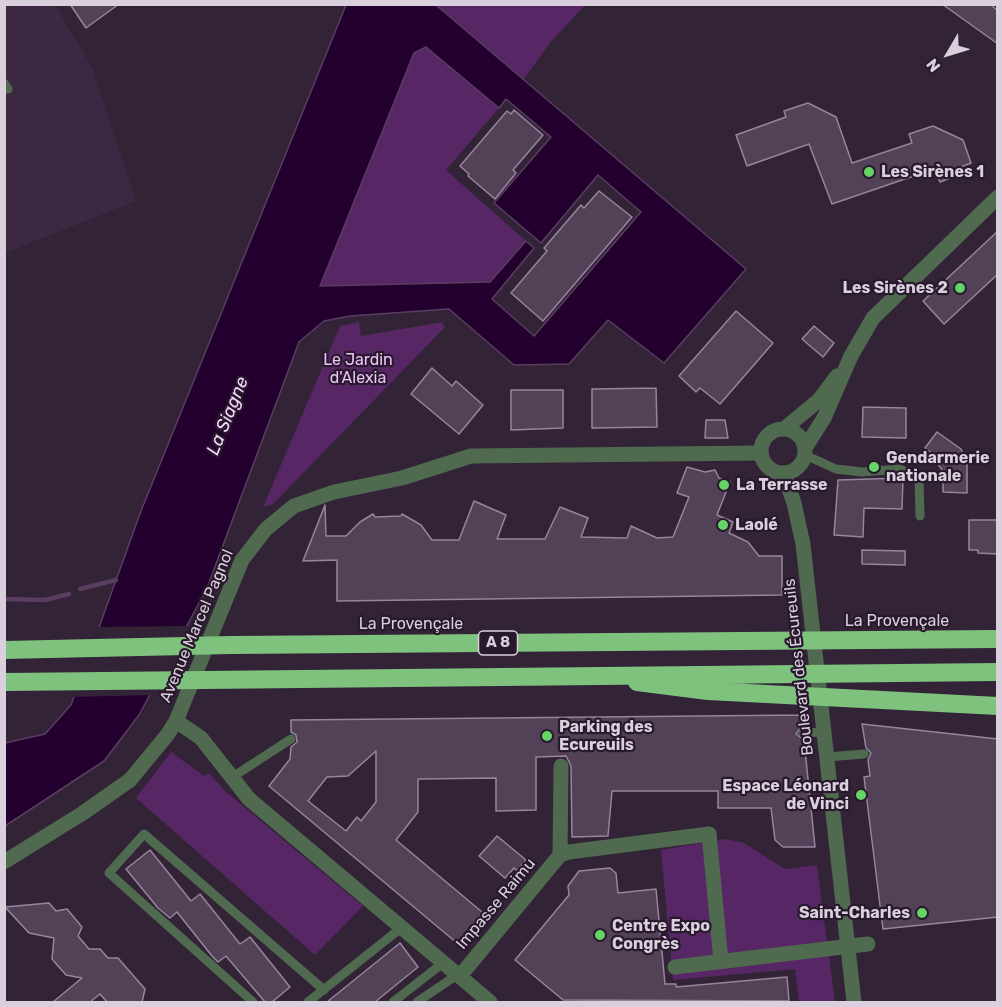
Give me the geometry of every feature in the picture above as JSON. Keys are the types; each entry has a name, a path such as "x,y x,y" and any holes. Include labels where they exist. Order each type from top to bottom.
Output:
{"highway":[{"name":"La Provençale","path":"4,650 231,645 998,639"},
{"name":"A 8","path":"4,682 588,674 998,672"},
{"path":"588,674 708,691 849,696 998,706"}],"street":[{"path":"851,356 824,418 798,468 784,474 771,470 762,460 761,453 768,434 784,429 819,400 851,356 873,318 998,196"},
{"path":"784,429 798,435 805,451"},
{"name":"Avenue Marcel Pagnol","path":"490,1002 249,799 201,738 176,721 242,560 266,529 282,514 306,501 402,478 471,456 761,453"},
{"name":"Boulevard des Écureuils","path":"784,474 803,544 854,1002"},
{"path":"4,862 83,813 129,780 176,721"},
{"name":"Impasse Raimu","path":"560,855 561,766"},
{"name":"Impasse Raimu","path":"458,975 560,855 709,834 721,961"},
{"path":"675,967 868,944"}],"lane":[{"path":"805,451 836,469 862,472 900,469 919,478 920,516"},
{"path":"803,733 824,732"},
{"path":"231,778 291,739"},
{"path":"826,757 864,754"},
{"path":"253,1002 109,873 144,834 324,990"},
{"path":"309,1002 401,928"},
{"path":"393,1002 443,963"},
{"path":"417,1002 458,975"}],"shaded area":[{"path":"5,5 55,5 93,69 136,201 5,253"}],"green space":[{"path":"436,5 585,5 550,43 523,80"},
{"path":"426,47 499,108 446,170 526,241 490,282 320,287 414,53"},
{"name":"Le Jardin d'Alexia","path":"359,322 361,336 442,322 445,327 273,504 263,507 340,326"},
{"path":"171,752 204,776 209,773 225,791 363,906 315,955 136,798"},
{"path":"725,839 744,843 785,869 817,865 835,1002 799,1002 795,969 673,980 661,850"}],"water":[{"name":"La Siagne","path":"346,5 436,5 746,269 664,363 608,320 569,364 514,365 449,309 350,316 324,321 299,342 207,588 139,715 104,761 5,826 5,743 45,734 71,705 141,511","holes":["426,47 499,108 506,99 551,137 494,203 541,243 598,175 641,212 534,336 492,299 534,248 526,241 490,282 320,286 414,53"]}],"pier":[{"path":"190,626 154,695 71,697 96,627"}],"building":[{"path":"70,4 119,4 86,28"},
{"path":"942,4 990,4 998,11 998,44"},
{"path":"808,103 836,117 852,163 912,143 909,134 933,126 963,140 971,163 956,169 958,175 940,182 934,169 832,204 809,144 747,166 736,135 786,117 784,111"},
{"path":"514,110 543,135 513,170 516,173 495,199 460,166 507,111 511,114"},
{"path":"599,191 632,217 543,321 511,293 547,251 544,248 581,205 584,208"},
{"name":"Les Sirènes 2","path":"998,231 998,274 944,324 923,301"},
{"path":"736,311 773,343 720,404 700,388 696,392 679,376"},
{"path":"814,326 834,343 823,357 802,339"},
{"path":"432,368 452,386 456,381 483,405 459,434 411,394"},
{"path":"656,388 657,427 592,428 592,389"},
{"path":"511,390 563,390 563,428 511,430"},
{"path":"863,407 906,408 906,438 862,437"},
{"path":"706,420 725,420 728,438 705,438"},
{"path":"937,432 961,449 967,463 967,493 943,492 943,471 935,460 937,457 925,448"},
{"path":"687,467 705,472 715,470 719,478 730,482 717,515 733,522 729,533 748,542 759,556 782,556 782,595 337,601 337,560 303,561 325,505 326,536 346,536 360,522 373,514 375,517 401,516 402,514 421,525 432,540 459,540 474,501 506,515 497,539 545,539 560,507 588,518 581,537 627,538 631,526 657,538 673,537 689,497 677,493"},
{"path":"903,478 902,509 864,508 863,537 834,535 838,480"},
{"path":"969,520 998,520 998,554 969,550"},
{"path":"862,550 905,551 905,565 862,564"},
{"path":"801,715 802,726 796,734 804,740 815,847 783,847 775,840 771,808 718,808 718,791 612,791 608,836 572,837 571,766 566,756 536,757 536,810 496,811 496,778 418,779 418,812 396,840 488,917 463,948 269,786 290,759 291,747 297,742 296,735 291,732 291,720","holes":["376,751 376,802 361,821 357,817 346,831 308,801 327,777 348,776"]},
{"name":"Espace Léonard de Vinci","path":"862,724 998,739 998,917 883,929 864,777 870,776 868,760 871,753 866,748"},
{"path":"497,836 526,860 517,871 514,868 505,878 479,856"},
{"path":"150,850 191,901 200,894 240,944 250,937 290,987 272,1002 265,1002 226,956 218,962 212,956 177,912 170,918 158,908 126,869"},
{"name":"Centre Expo Congrès","path":"610,868 616,873 618,893 656,889 665,984 676,984 676,987 787,977 789,1001 563,1000 515,960 569,895 568,886 579,871"},
{"path":"49,903 56,911 67,909 82,927 78,936 89,949 100,949 108,958 118,958 145,989 142,1002 107,1002 100,994 90,1002 53,1002 82,978 66,975 52,959 54,938 29,933 5,907"},
{"path":"400,943 418,967 375,1002 327,1002"}],"waterway":[{"path":"80,589 116,580"},
{"path":"4,599 45,600 69,594"}],"place":[{"name":"Les Sirènes 1","path":"869,172"},
{"name":"Les Sirènes 2","path":"960,288"},
{"name":"Gendarmerie nationale","path":"874,467"},
{"name":"La Terrasse","path":"724,485"},
{"name":"Laolé","path":"723,525"},
{"name":"Parking des Ecureuils","path":"547,736"},
{"name":"Espace Léonard de Vinci","path":"861,795"},
{"name":"Saint-Charles","path":"922,913"},
{"name":"Centre Expo Congrès","path":"600,935"}]}
